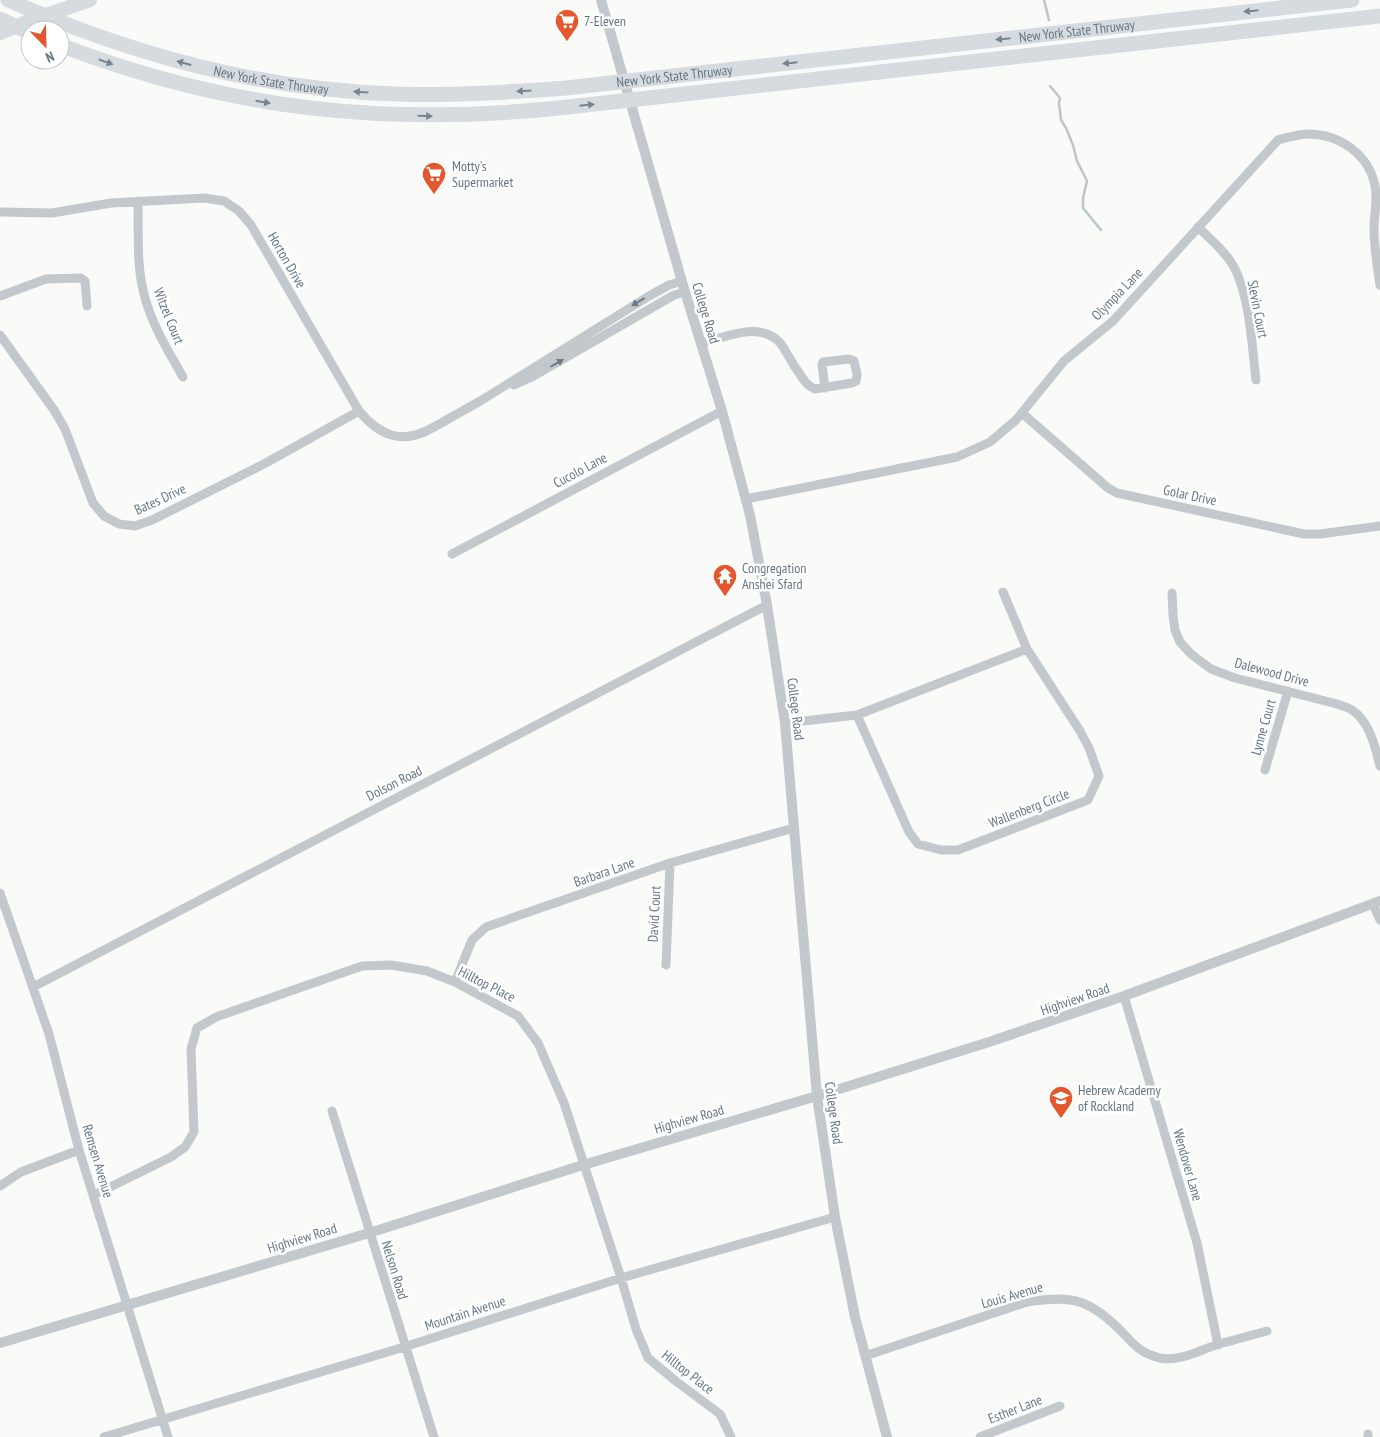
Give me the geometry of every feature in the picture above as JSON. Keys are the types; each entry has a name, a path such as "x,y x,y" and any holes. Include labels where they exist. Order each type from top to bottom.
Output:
{"highway":[{"name":"New York State Thruway","path":"8,0 61,23 126,46 208,69 310,87 360,92 429,94 498,93 566,88 1352,0"},
{"name":"New York State Thruway","path":"70,48 153,77 186,86 255,100 290,106 358,113 455,116 568,108 1380,16"},
{"path":"0,19 20,28"}],"main road":[{"path":"0,32 34,18 87,1"}],"street":[{"name":"College Road","path":"601,0 685,292 722,411 746,500 767,604 785,723 817,1096 835,1217 865,1356 888,1437"},
{"name":"Olympia Lane","path":"746,500 957,457 990,442 1022,413 1064,361 1113,320 1278,140 1309,134 1340,140 1361,156 1369,168 1375,185 1377,200 1374,227 1375,259 1380,285"},
{"name":"Horton Drive","path":"0,212 52,213 111,203 204,198 224,202 239,211 251,225 359,412 371,425 385,434 406,437 426,432 482,400 649,296 669,285 682,281"},
{"name":"Witzel Court","path":"138,202 140,268 144,294 163,342 182,377"},
{"name":"Slevin Court","path":"1198,227 1234,266 1239,279 1248,316 1256,380"},
{"path":"0,296 46,279 81,278 85,281 87,306"},
{"name":"Horton Drive","path":"482,400 530,378 674,295 685,292"},
{"path":"701,344 741,332 760,332 772,337 781,344 808,385 815,389 825,388 856,381 857,374 854,361 849,359 823,362 825,388"},
{"name":"Bates Drive","path":"0,335 54,410 65,429 93,503 104,516 119,524 135,526 152,520 264,464 359,412"},
{"name":"Cucolo Lane","path":"452,554 722,411"},
{"name":"Golar Drive","path":"1022,413 1108,488 1117,493 1304,534 1320,534 1380,526"},
{"path":"785,723 857,715 1027,649 1003,592"},
{"name":"Dalewood Drive","path":"1172,593 1175,630 1180,642 1191,654 1211,670 1234,678 1337,704 1353,710 1364,722 1372,736 1380,766"},
{"name":"Dolson Road","path":"33,987 767,604"},
{"name":"Wallenberg Circle","path":"857,715 909,832 918,844 941,850 958,850 1088,800 1099,776 1089,748 1027,649"},
{"name":"Lynne Court","path":"1265,770 1288,691"},
{"name":"Barbara Lane","path":"455,982 472,940 486,927 670,863 794,828"},
{"name":"David Court","path":"666,965 670,863"},
{"name":"Remsen Avenue","path":"0,894 50,1034 79,1150 168,1437"},
{"path":"1377,902 1380,920"},
{"name":"Highview Road","path":"0,1343 369,1233 583,1165 817,1096 1045,1024 1377,902"},
{"name":"Hilltop Place","path":"94,1195 170,1157 185,1146 194,1132 191,1049 197,1028 216,1016 362,966 390,965 427,971 455,982 518,1016 538,1043 564,1103 636,1329 648,1358 720,1414 731,1437"},
{"name":"Wendover Lane","path":"1124,996 1197,1243 1218,1345"},
{"name":"Nelson Road","path":"332,1111 404,1347 434,1437"},
{"path":"0,1186 21,1172 79,1150"},
{"name":"Mountain Avenue","path":"104,1437 404,1347 621,1278 835,1217"},
{"name":"Louis Avenue","path":"865,1356 1027,1302 1053,1298 1068,1298 1084,1302 1095,1308 1111,1321 1139,1350 1156,1357 1178,1358 1267,1331"},
{"name":"Esther Lane","path":"980,1437 1060,1406"}],"waterway":[{"path":"1044,0 1049,20"},
{"path":"1050,86 1060,98 1061,120 1087,181 1083,208 1101,230"}],"place":[{"name":"7-Eleven","path":"567,42"},
{"name":"Motty's Supermarket","path":"434,195"},
{"name":"Congregation Anshei Sfard","path":"725,597"},
{"name":"Hebrew Academy of Rockland","path":"1061,1119"}]}
